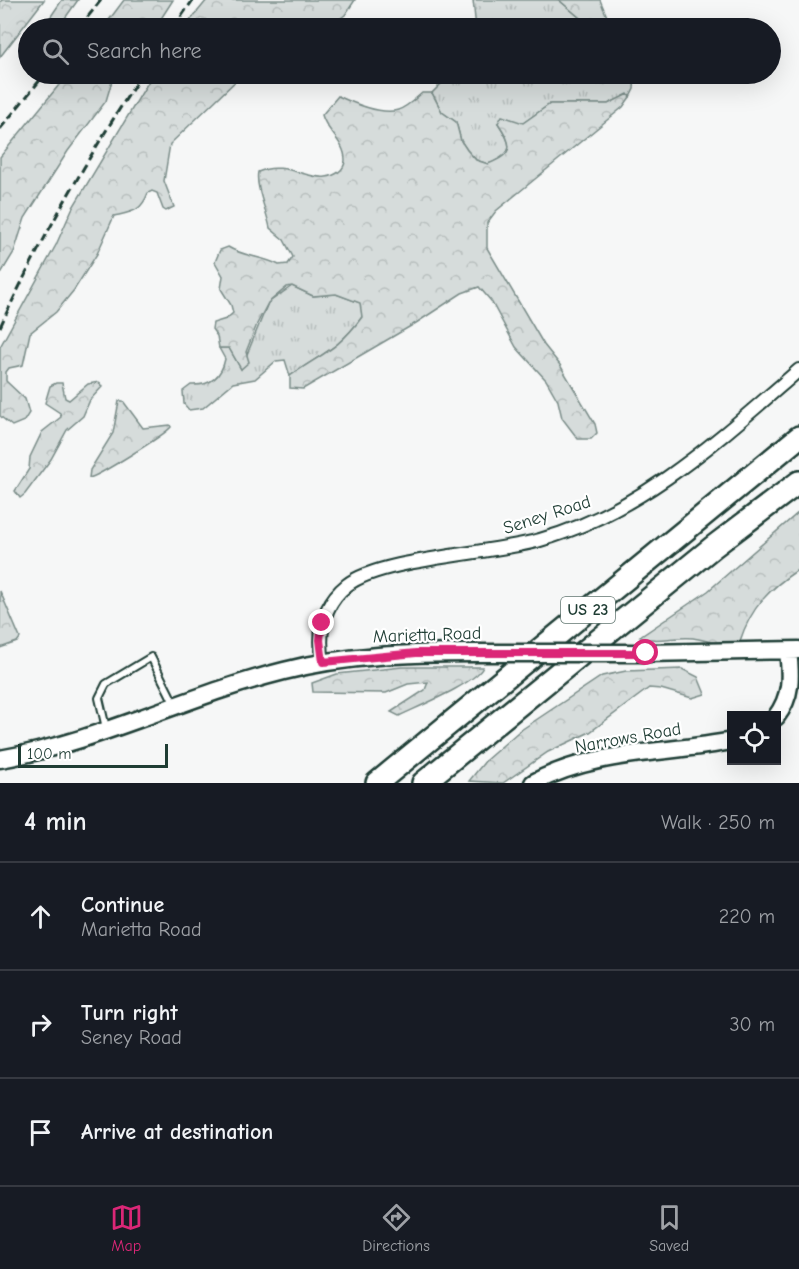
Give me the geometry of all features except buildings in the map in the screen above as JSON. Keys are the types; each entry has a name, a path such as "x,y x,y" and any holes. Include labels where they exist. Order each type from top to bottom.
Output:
{"highway":[{"name":"US 23","path":"376,783 799,437"},
{"name":"US 23","path":"423,783 713,548 799,482"}],"street":[{"name":"Seney Road","path":"323,662 320,640 322,623 329,606 348,584 378,570 540,540 619,509 689,462 799,370"},
{"name":"Marietta Road","path":"0,759 52,749 283,671 323,662 406,654 793,650"},
{"path":"781,711 790,684 793,650"},
{"name":"Narrows Road","path":"533,783 576,765 602,758 727,742"}],"lane":[{"path":"713,548 799,488"},
{"path":"107,732 99,698 106,684 151,657 175,706"}],"green space":[{"path":"2,0 44,0 30,18 18,18 18,34 0,57 0,2"},
{"path":"62,0 78,0 65,18 50,18"},
{"path":"124,0 173,0 161,18 110,18"},
{"path":"207,0 355,0 341,18 192,18"},
{"path":"473,0 559,0 580,18 475,18"},
{"path":"559,0 600,0 608,18 580,18"},
{"path":"60,84 111,84 106,101 68,151 25,218 14,252 0,275 0,157"},
{"path":"147,84 233,84 170,144 164,181 174,207 166,211 163,209 157,193 152,191 148,193 139,208 114,216 97,254 74,290 56,312 30,333 23,365 9,368 6,372 6,381 25,399 29,413 24,421 12,426 0,416 0,347 56,245 72,209"},
{"path":"441,84 634,84 630,97 628,95 608,104 550,104 523,123 498,123 507,138 509,148 503,156 488,164 476,160 467,150 461,141 456,122 442,112 432,93"},
{"path":"422,93 432,93 442,112 456,122 461,141 467,150 476,160 488,164 503,156 509,148 507,137 498,123 502,116 523,123 550,104 608,104 628,94 630,97 623,107 496,211 487,223 487,248 544,345 560,365 595,424 597,433 591,439 578,439 562,418 558,401 546,380 516,347 491,301 479,287 462,293 416,323 303,389 290,388 290,376 329,351 345,337 362,317 360,303 336,294 313,296 292,286 287,287 268,303 257,324 246,352 249,362 241,369 229,348 219,348 217,336 212,329 213,323 226,319 233,313 221,289 223,276 215,262 220,250 228,247 279,265 288,264 293,257 284,240 270,228 260,192 258,172 276,168 319,177 336,174 343,167 344,154 322,115 338,96 368,108 391,111 405,107"},
{"path":"292,286 313,296 336,294 361,303 362,317 337,345 290,376 285,360 276,361 255,379 233,383 203,408 189,410 184,404 183,391 191,385 214,380 221,371 225,359 219,348 229,348 241,369 268,303"},
{"path":"99,382 102,387 90,400 83,416 67,430 51,459 20,498 15,491 29,469 30,457 42,432 61,417 60,413 45,403 50,386 62,383 65,398 69,400 88,384"},
{"path":"119,401 123,401 143,428 170,425 171,427 131,455 89,478 90,470 113,433"},
{"path":"799,512 799,569 779,583 763,599 750,618 740,641 722,644 693,638 647,639 640,637 708,591"},
{"path":"0,591 20,638 17,642 0,648"},
{"path":"402,667 483,667 478,674 458,688 399,716 391,712 425,690 428,682 408,684 386,693 313,692 312,683 337,674"},
{"path":"682,669 698,677 705,694 692,698 649,688 590,732 548,752 503,783 469,781 486,760 518,732 602,676 626,671"}],"railway":[{"path":"87,18 101,0"},
{"path":"180,18 193,0"},
{"path":"0,129 37,84"},
{"path":"0,327 66,198 136,84"}],"route":[{"path":"322,623 320,640 323,662 416,653 646,653"}]}
